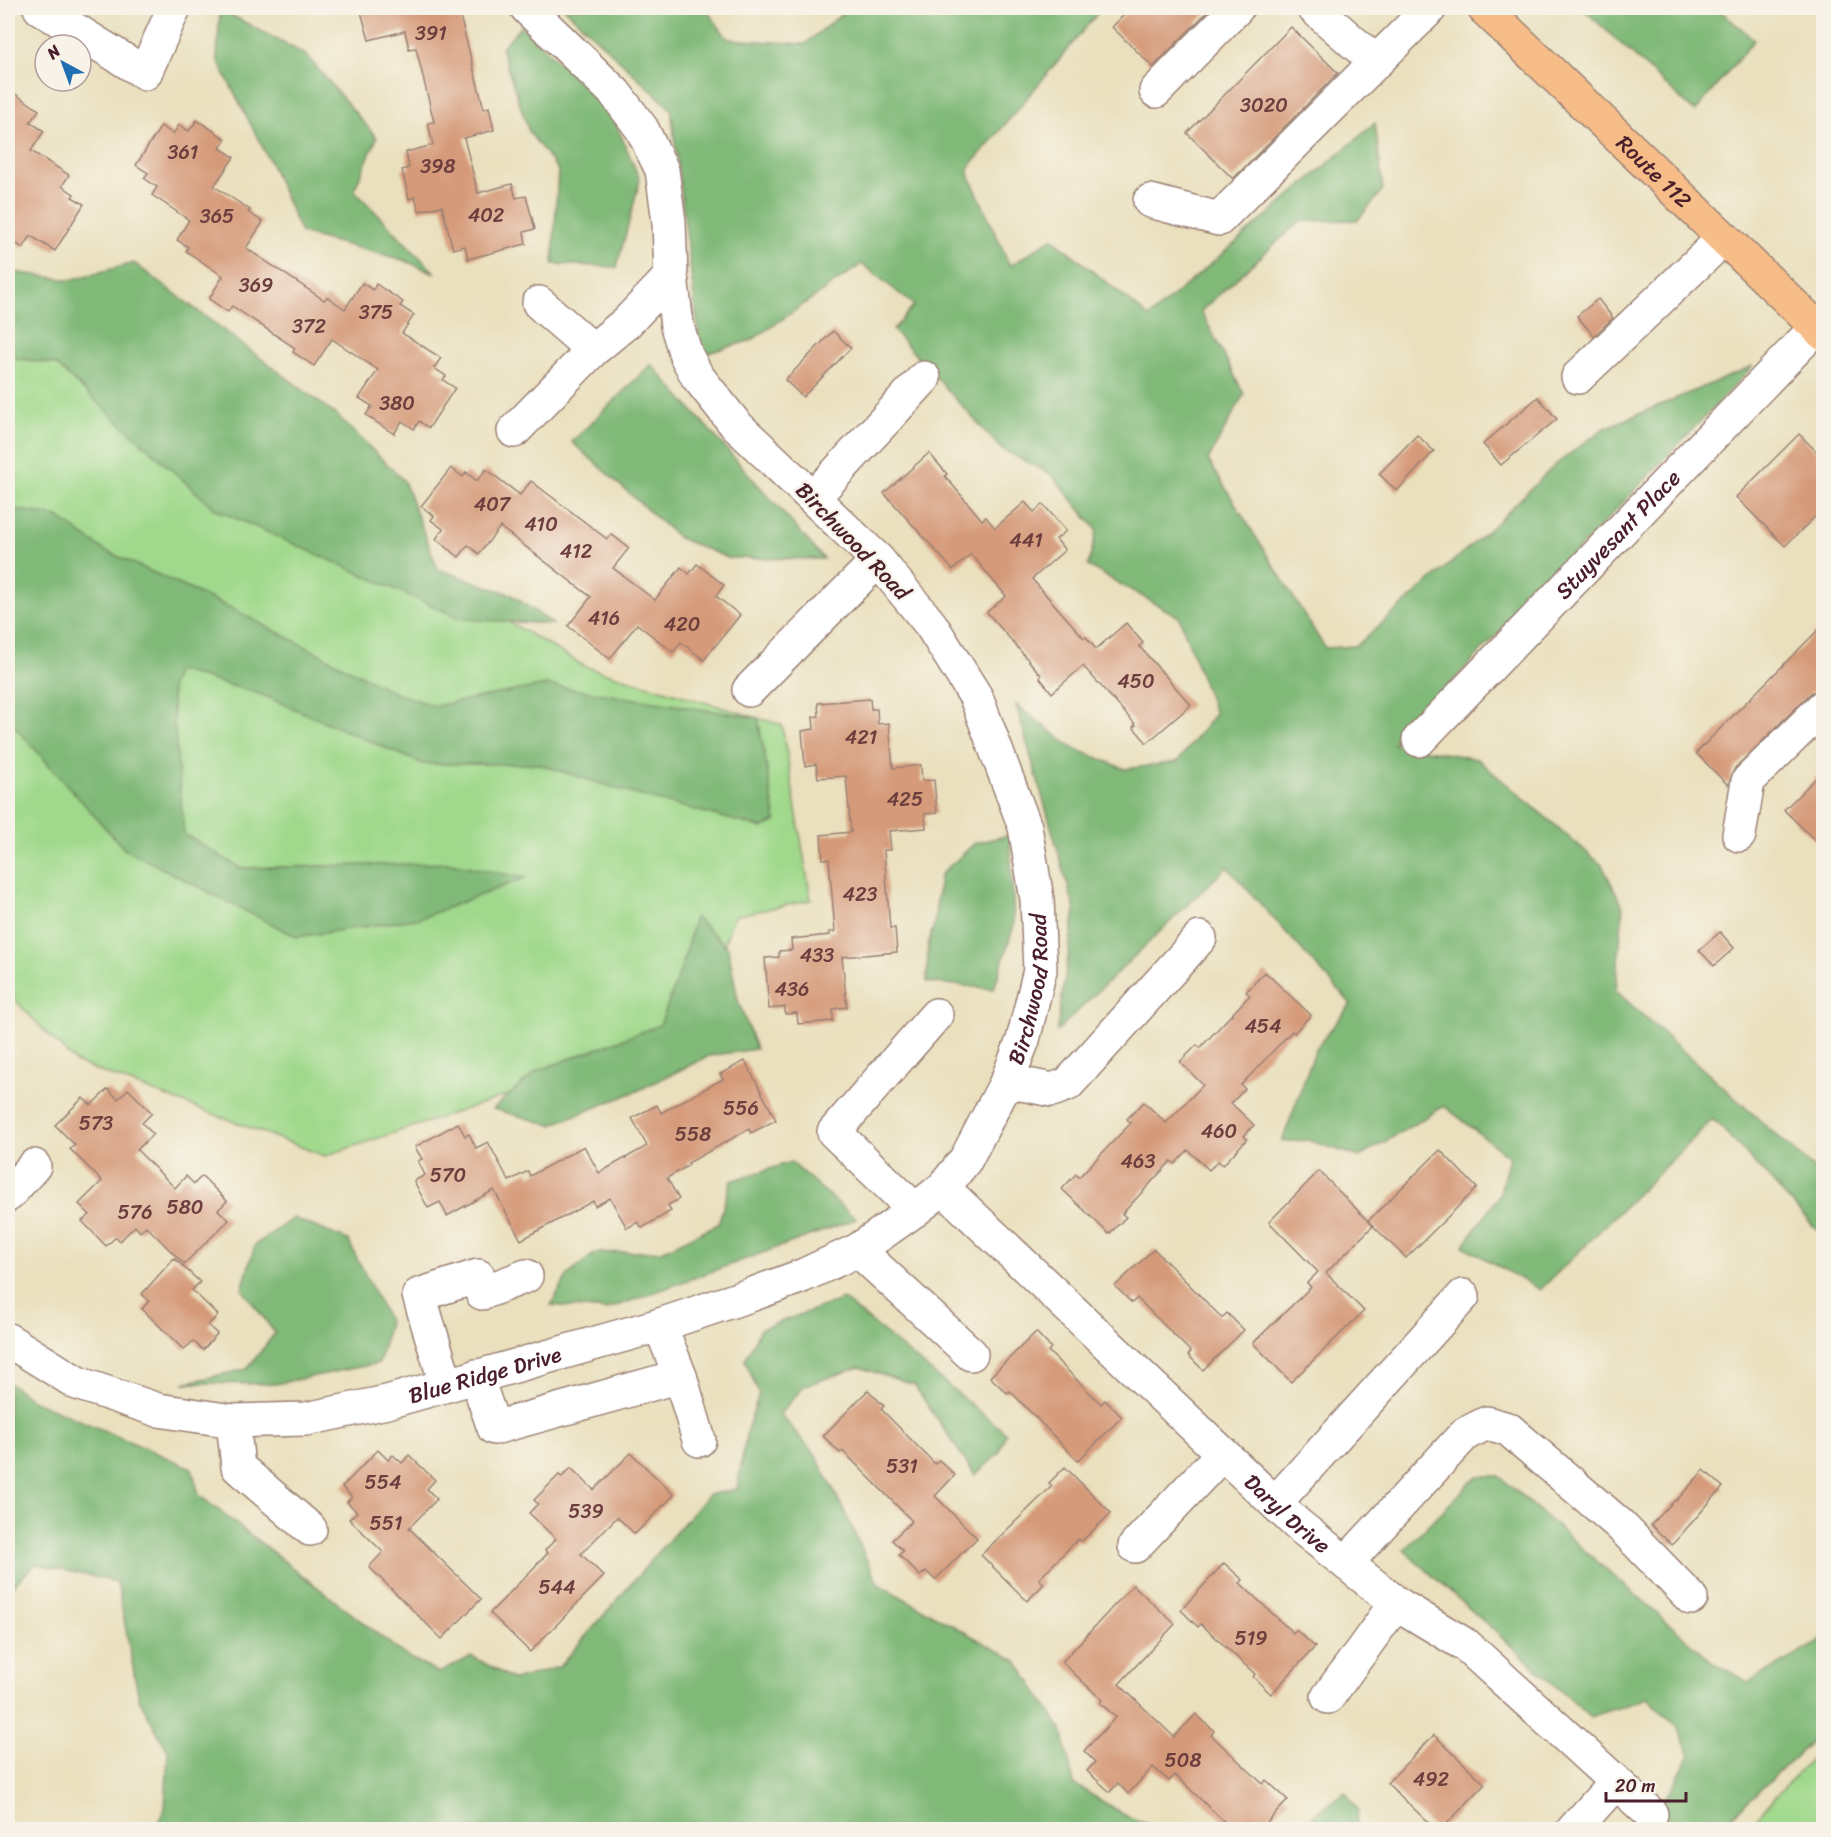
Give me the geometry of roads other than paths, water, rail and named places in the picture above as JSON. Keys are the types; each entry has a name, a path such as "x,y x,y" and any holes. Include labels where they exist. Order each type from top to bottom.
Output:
{"main road":[{"name":"Route 112","path":"1485,8 1820,331"}],"street":[{"path":"40,8 145,73 174,8"},
{"name":"Birchwood Road","path":"527,8 615,93 642,129 662,170 669,222 671,276 677,326 686,355 697,376 736,425 878,560 931,625 976,697 1025,827 1037,899 1040,969 1023,1040 1007,1081 966,1159 943,1188"},
{"path":"1156,91 1237,8"},
{"path":"1314,8 1376,62"},
{"path":"1150,201 1219,219 1430,8"},
{"path":"1578,377 1724,237"},
{"path":"514,431 593,350 627,322 671,276"},
{"path":"539,303 593,350"},
{"name":"Stuyvesant Place","path":"1419,740 1820,331"},
{"path":"813,498 924,378"},
{"path":"749,690 878,560"},
{"path":"1739,835 1748,781 1824,706"},
{"path":"1007,1081 1052,1090 1068,1084 1200,938"},
{"path":"915,1210 834,1132 936,1015"},
{"path":"8,1195 34,1166"},
{"name":"Blue Ridge Drive","path":"8,1340 77,1383 158,1410 233,1421 306,1419 387,1402 660,1324 753,1294 802,1276 858,1250 943,1188"},
{"name":"Daryl Drive","path":"943,1188 1296,1524 1396,1604 1467,1646 1651,1814"},
{"path":"858,1250 971,1354"},
{"path":"526,1276 482,1293 478,1276 419,1295 461,1380 494,1428 680,1376"},
{"path":"1275,1503 1463,1296"},
{"path":"660,1324 680,1376 699,1440"},
{"path":"233,1421 238,1467 310,1529"},
{"path":"1346,1563 1465,1434 1487,1423 1508,1429 1611,1516 1691,1598"},
{"path":"1135,1546 1222,1454"},
{"path":"1328,1697 1396,1604"},
{"path":"1573,1830 1616,1782"}]}
